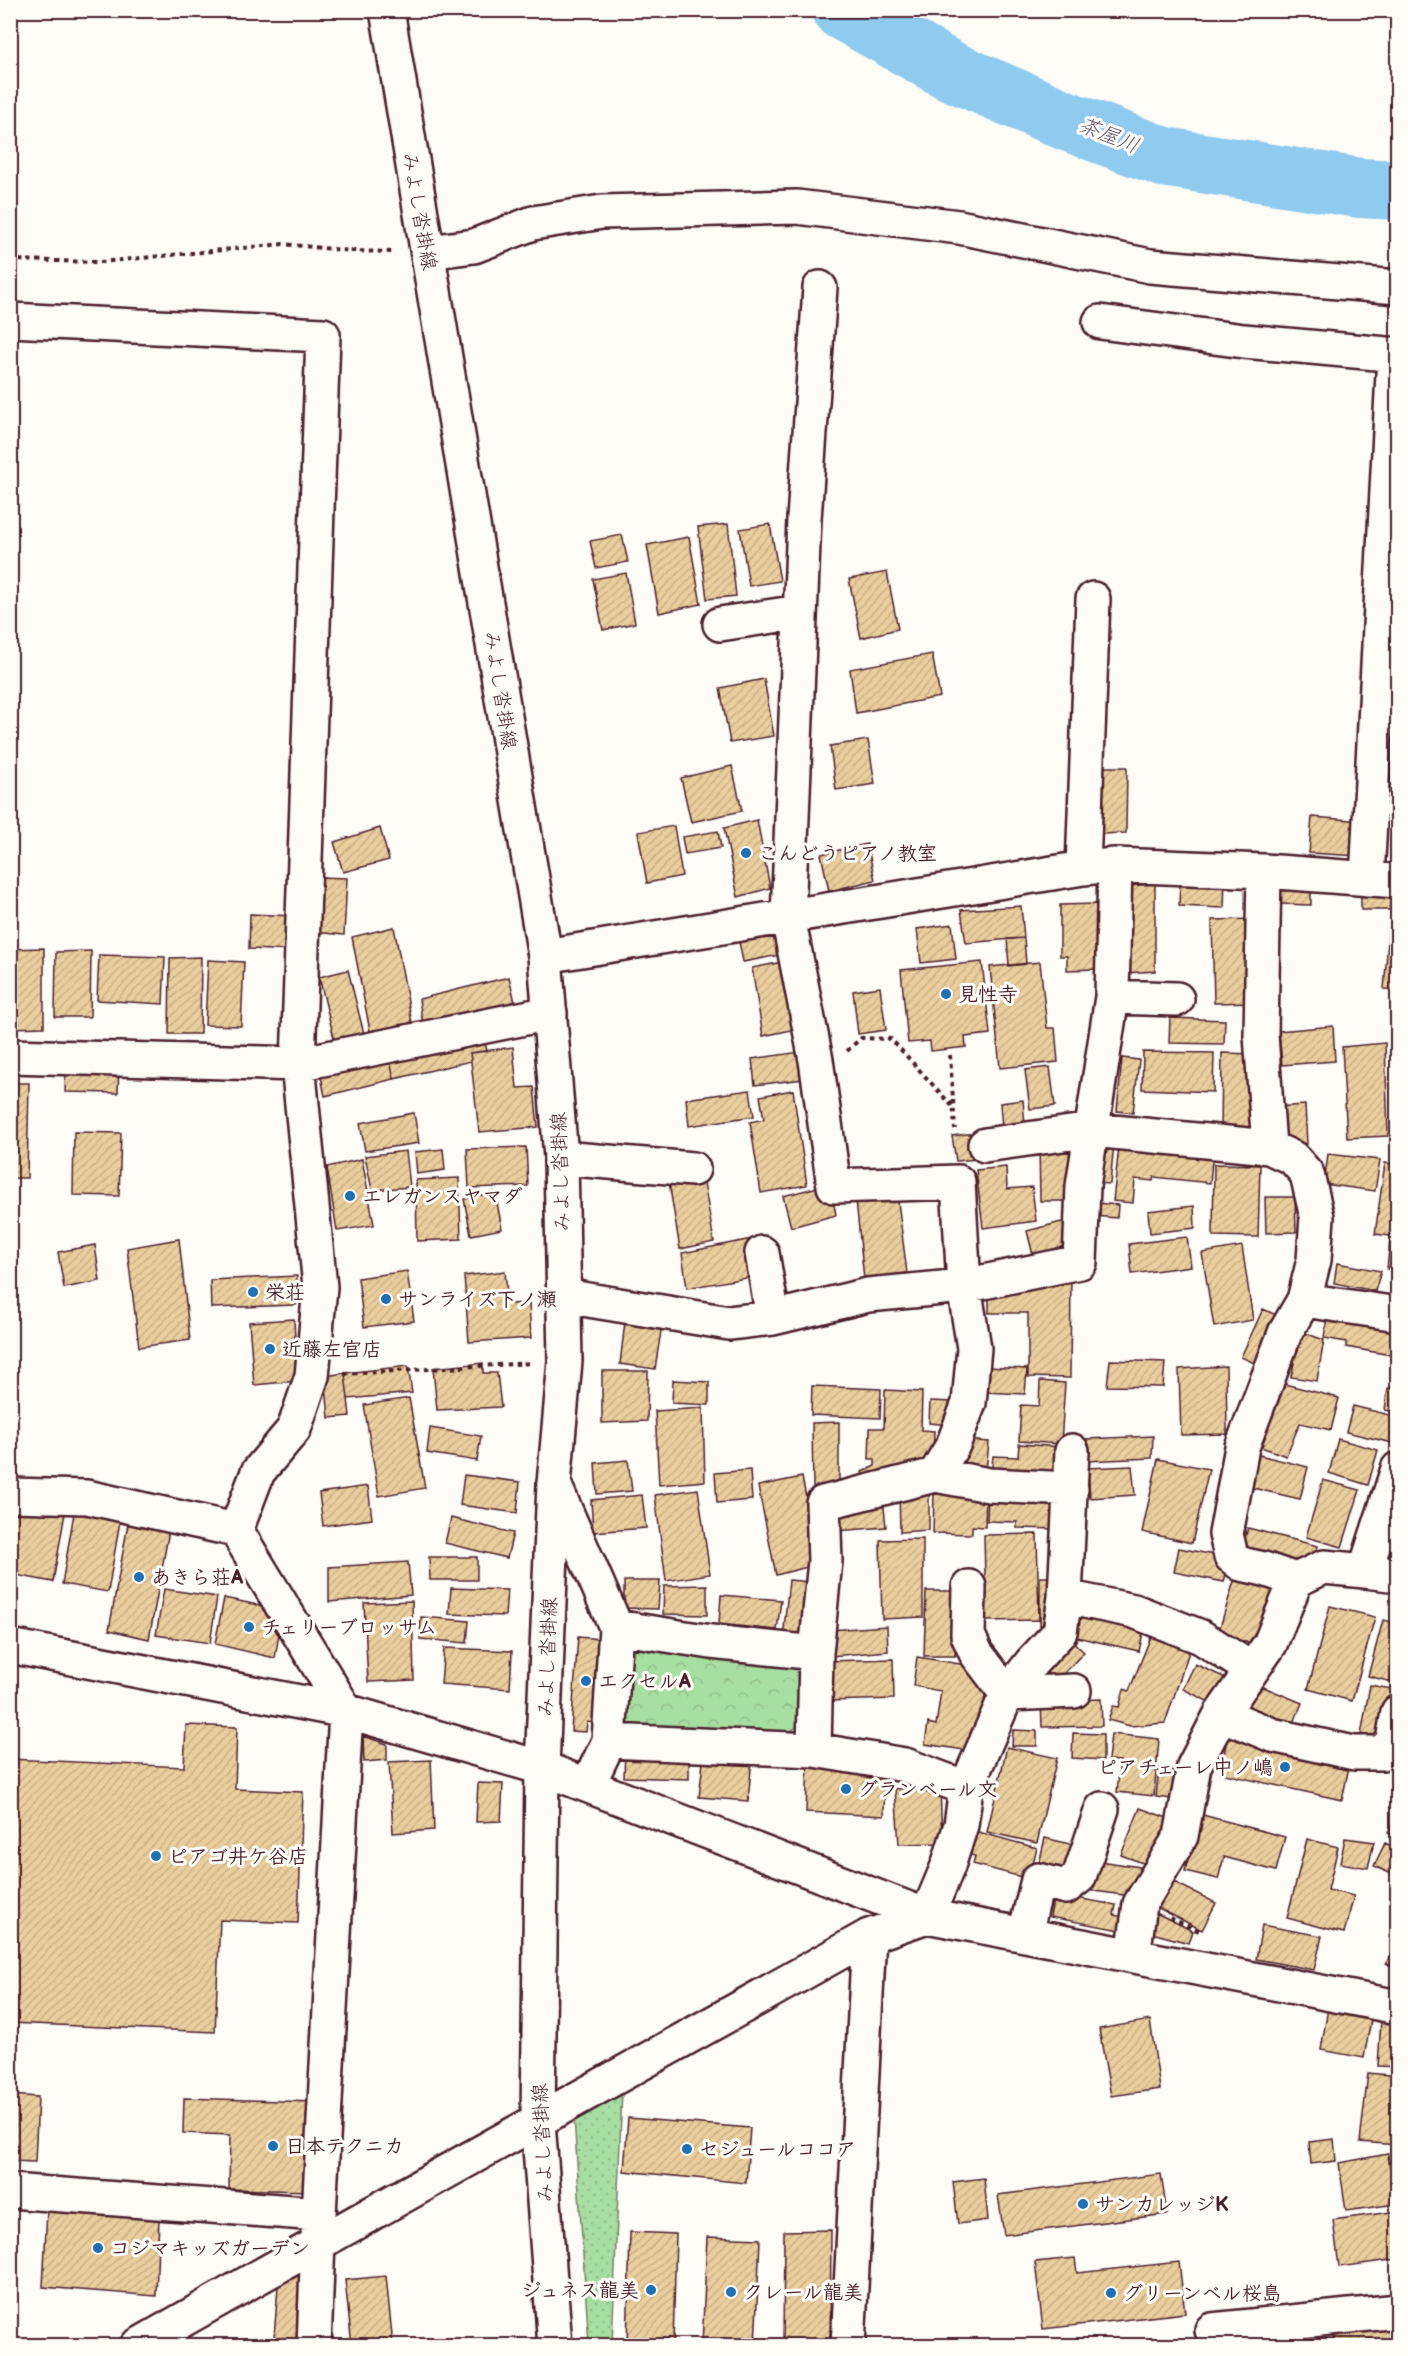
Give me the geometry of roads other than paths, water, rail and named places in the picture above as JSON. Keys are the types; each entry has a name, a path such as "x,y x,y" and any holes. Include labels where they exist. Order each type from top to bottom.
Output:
{"street":[{"name":"みよし沓掛線","path":"387,10 545,956 561,1158 565,1361 554,1484 542,1768 538,2122 555,2346"},
{"path":"424,237 474,246 533,223 602,212 797,207 959,227 1150,266 1398,287"},
{"path":"820,288 804,519 788,917 816,1060 834,1185 958,1182 964,1286 974,1348 969,1403 953,1445 935,1475"},
{"path":"10,320 323,335 298,1064 320,1287 312,1376 294,1429 258,1472 236,1530"},
{"path":"545,956 1099,866 1264,871 1382,880 1396,354 1244,340 1100,322"},
{"path":"564,1296 729,1323 773,1318 868,1295 964,1286 1080,1262 1083,1186 1112,997 1099,866 1093,599"},
{"path":"720,624 800,612"},
{"path":"1264,871 1261,1035 1269,1147"},
{"path":"1112,997 1177,999"},
{"path":"10,1056 298,1064 550,1012"},
{"path":"985,1145 1092,1130 1269,1147 1293,1158 1307,1174 1315,1206 1317,1217 1314,1260 1304,1300 1285,1333 1242,1447 1226,1534 1231,1556 1241,1564 1296,1580 1324,1568 1398,1575"},
{"path":"561,1158 693,1169"},
{"path":"762,1253 773,1318"},
{"path":"1304,1300 1398,1314"},
{"path":"137,2346 319,2228 538,2122 869,1936 927,1916 948,1866 961,1825 966,1788 1007,1694 1060,1632 1065,1597 1072,1451"},
{"path":"1365,1571 1398,1469"},
{"path":"813,1750 816,1653 825,1561 823,1503 935,1475 989,1485 1071,1489"},
{"path":"554,1484 616,1627 609,1742 588,1785"},
{"path":"10,1495 87,1497 236,1530 346,1711 314,2346"},
{"path":"1133,1956 1140,1904 1180,1836 1194,1766 1221,1714 1270,1644 1296,1580"},
{"path":"969,1587 968,1635 976,1653 1007,1694"},
{"path":"1065,1597 1134,1611 1201,1636 1251,1669"},
{"path":"616,1627 711,1642 816,1653"},
{"path":"10,1646 346,1711 542,1768 927,1916 1398,2007"},
{"path":"1007,1694 1074,1691"},
{"path":"1221,1714 1272,1735 1354,1753 1373,1753 1382,1752 1393,1741 1398,1712"},
{"path":"609,1742 813,1750 905,1765 966,1788"},
{"path":"1025,1934 1038,1880 1066,1887 1079,1877 1102,1809"},
{"path":"848,2346 869,1936"},
{"path":"10,2191 319,2228"},
{"path":"1212,2330 1398,2311"}],"waterway":[{"name":"茶屋川","path":"842,10 951,71 1067,121 1164,157 1360,188 1398,190"}],"place":[{"name":"こんどうピアノ教室","path":"746,853"},
{"name":"見性寺","path":"946,994"},
{"name":"エレガンスヤマダ","path":"350,1196"},
{"name":"栄荘","path":"253,1292"},
{"name":"サンライズ下ノ瀬","path":"386,1299"},
{"name":"近藤左官店","path":"270,1349"},
{"name":"あきら荘A","path":"139,1577"},
{"name":"チェリーブロッサム","path":"249,1627"},
{"name":"エクセルA","path":"586,1681"},
{"name":"ピアチェーレ中ノ嶋","path":"1285,1767"},
{"name":"グランベール文","path":"846,1789"},
{"name":"ピアゴ井ケ谷店","path":"156,1856"},
{"name":"日本テクニカ","path":"273,2146"},
{"name":"セジュールココア","path":"687,2149"},
{"name":"サンカレッジK","path":"1083,2204"},
{"name":"コジマキッズガーデン","path":"98,2248"},
{"name":"ジュネス龍美","path":"651,2290"},
{"name":"クレール龍美","path":"731,2292"},
{"name":"グリーンベル桜島","path":"1111,2293"}]}
